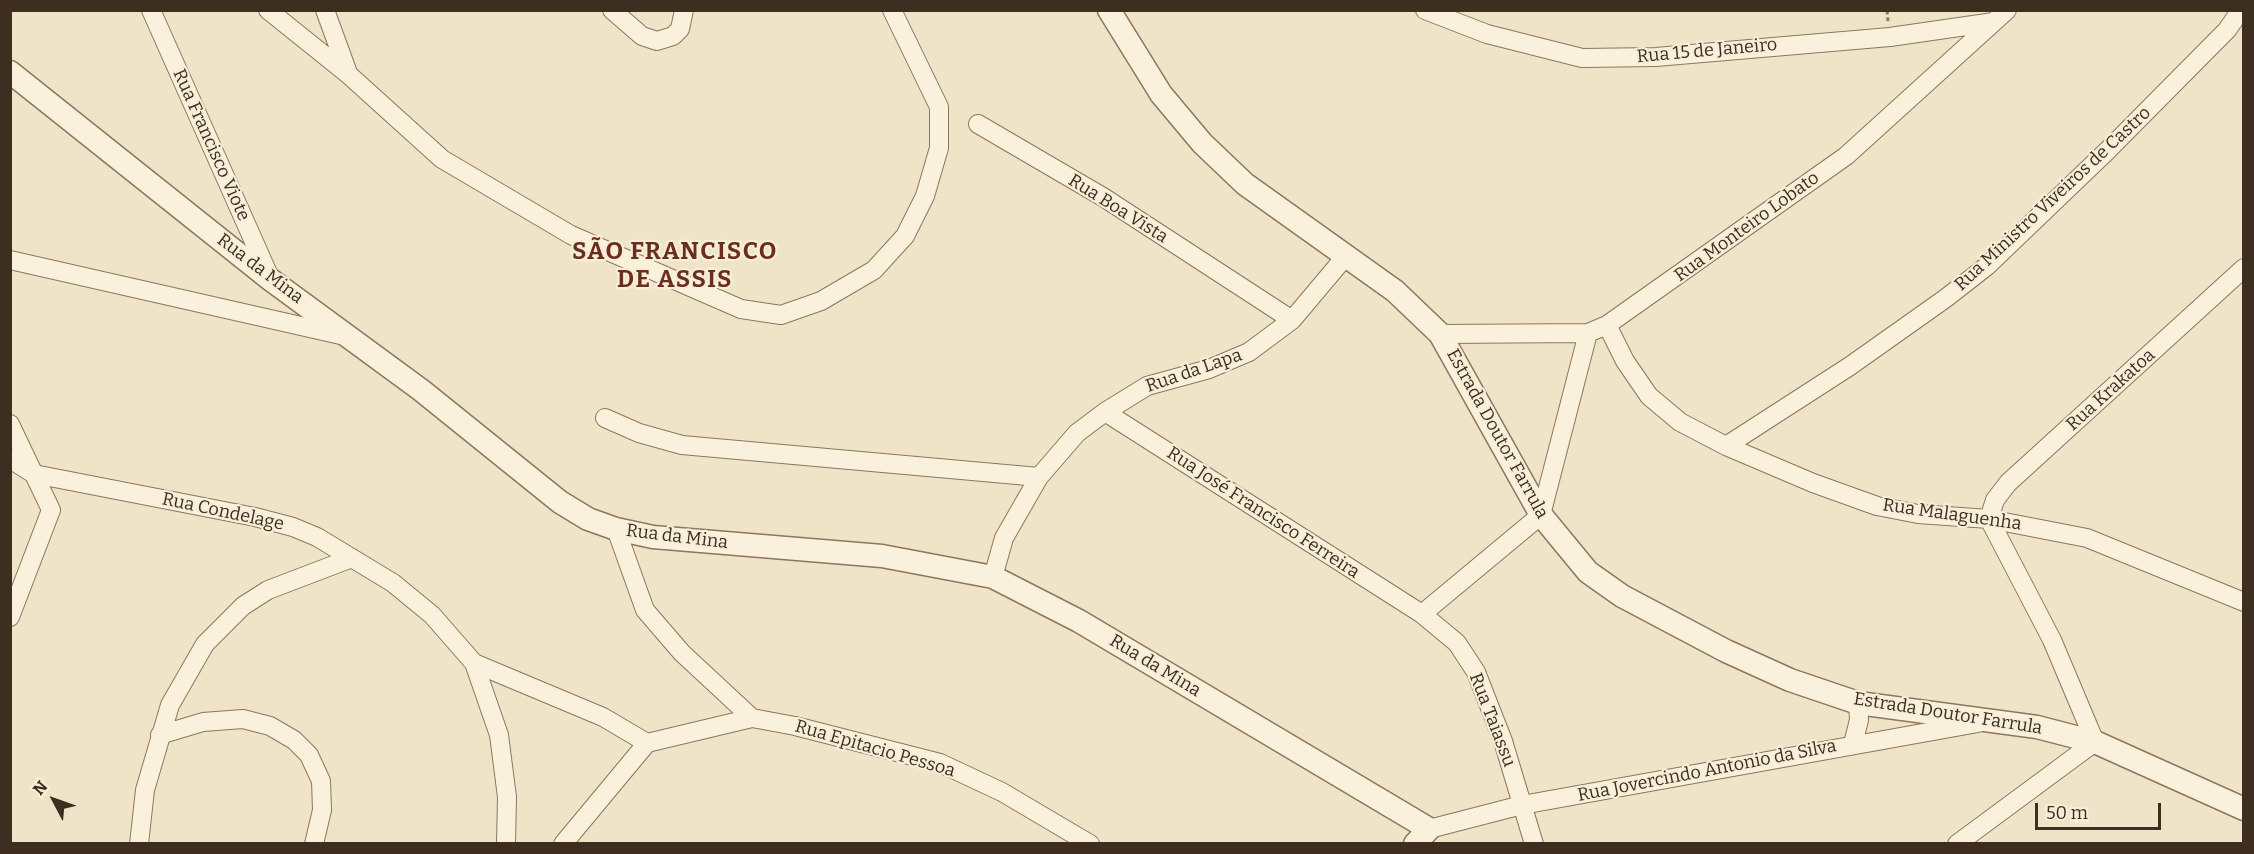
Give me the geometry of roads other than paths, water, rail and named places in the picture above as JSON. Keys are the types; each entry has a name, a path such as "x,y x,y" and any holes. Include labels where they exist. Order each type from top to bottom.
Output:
{"street":[{"name":"Rua Francisco Viote","path":"151,10 272,280"},
{"path":"268,10 349,75 442,159 571,235 741,309 781,315 821,301 874,270 905,236 925,196 939,148 939,107 892,10"},
{"path":"325,10 349,75"},
{"path":"612,10 642,36 657,41 673,36 680,29 684,10"},
{"name":"Estrada Doutor Farrula","path":"1109,10 1161,94 1202,143 1245,184 1395,291 1440,334 1541,515 1588,572 1622,596 1726,651 1790,680 1858,702 2037,727 2094,742 2244,809"},
{"name":"Rua 15 de Janeiro","path":"1425,10 1487,34 1582,58 1656,57 1890,37 2000,16"},
{"name":"Rua Ministro Viveiros de Castro","path":"1726,446 1850,366 1987,266 2107,151 2227,30 2241,10"},
{"name":"Rua Monteiro Lobato","path":"1440,334 1588,333 1606,326 1846,156 2000,16"},
{"name":"Rua da Mina","path":"10,72 272,280 353,338 560,502 588,519 616,529 653,537 882,556 993,577 1079,621 1422,836"},
{"name":"Rua Boa Vista","path":"978,124 1103,197 1292,320"},
{"name":"Rua da Lapa","path":"993,577 1004,538 1039,477 1077,433 1105,412 1147,386 1209,369 1249,352 1292,320 1345,257"},
{"path":"10,260 353,338"},
{"name":"Rua Krakatoa","path":"1989,519 1995,500 2007,483 2244,267"},
{"name":"Rua Malaguenha","path":"1606,326 1625,361 1649,396 1680,422 1726,446 1813,483 1877,506 1918,514 1989,519 2087,538 2244,602"},
{"path":"1422,614 1541,515 1588,333"},
{"name":"Rua José Francisco Ferreira","path":"1105,412 1422,614"},
{"path":"605,418 639,433 682,445 1039,477"},
{"path":"10,424 51,510 10,617"},
{"path":"10,459 34,474"},
{"name":"Rua Condelage","path":"34,474 293,526 317,537 393,583 432,615 474,663 499,735 507,797 506,843"},
{"path":"1957,843 2094,742 2052,640 1989,519"},
{"path":"616,529 645,610 682,653 752,718"},
{"path":"139,843 144,790 160,735 170,705 185,673 204,644 223,624 268,590 352,558"},
{"name":"Rua Taiassu","path":"1422,614 1457,644 1476,672 1503,741 1534,843"},
{"name":"Rua Condelage","path":"474,663 603,717 647,743"},
{"path":"1852,744 1860,720 1858,702"},
{"name":"Rua Epitacio Pessoa","path":"647,743 752,718 795,726 940,764 1002,792 1090,843"},
{"path":"160,735 204,722 243,719 270,726 294,740 309,755 321,781 322,810 314,843"},
{"name":"Rua Jovercindo Antonio da Silva","path":"1422,836 1522,805 1852,744 1926,734 1987,721"},
{"path":"563,843 647,743"}],"district":[{"name":"SÃO FRANCISCO DE ASSIS","path":"675,266"}]}
